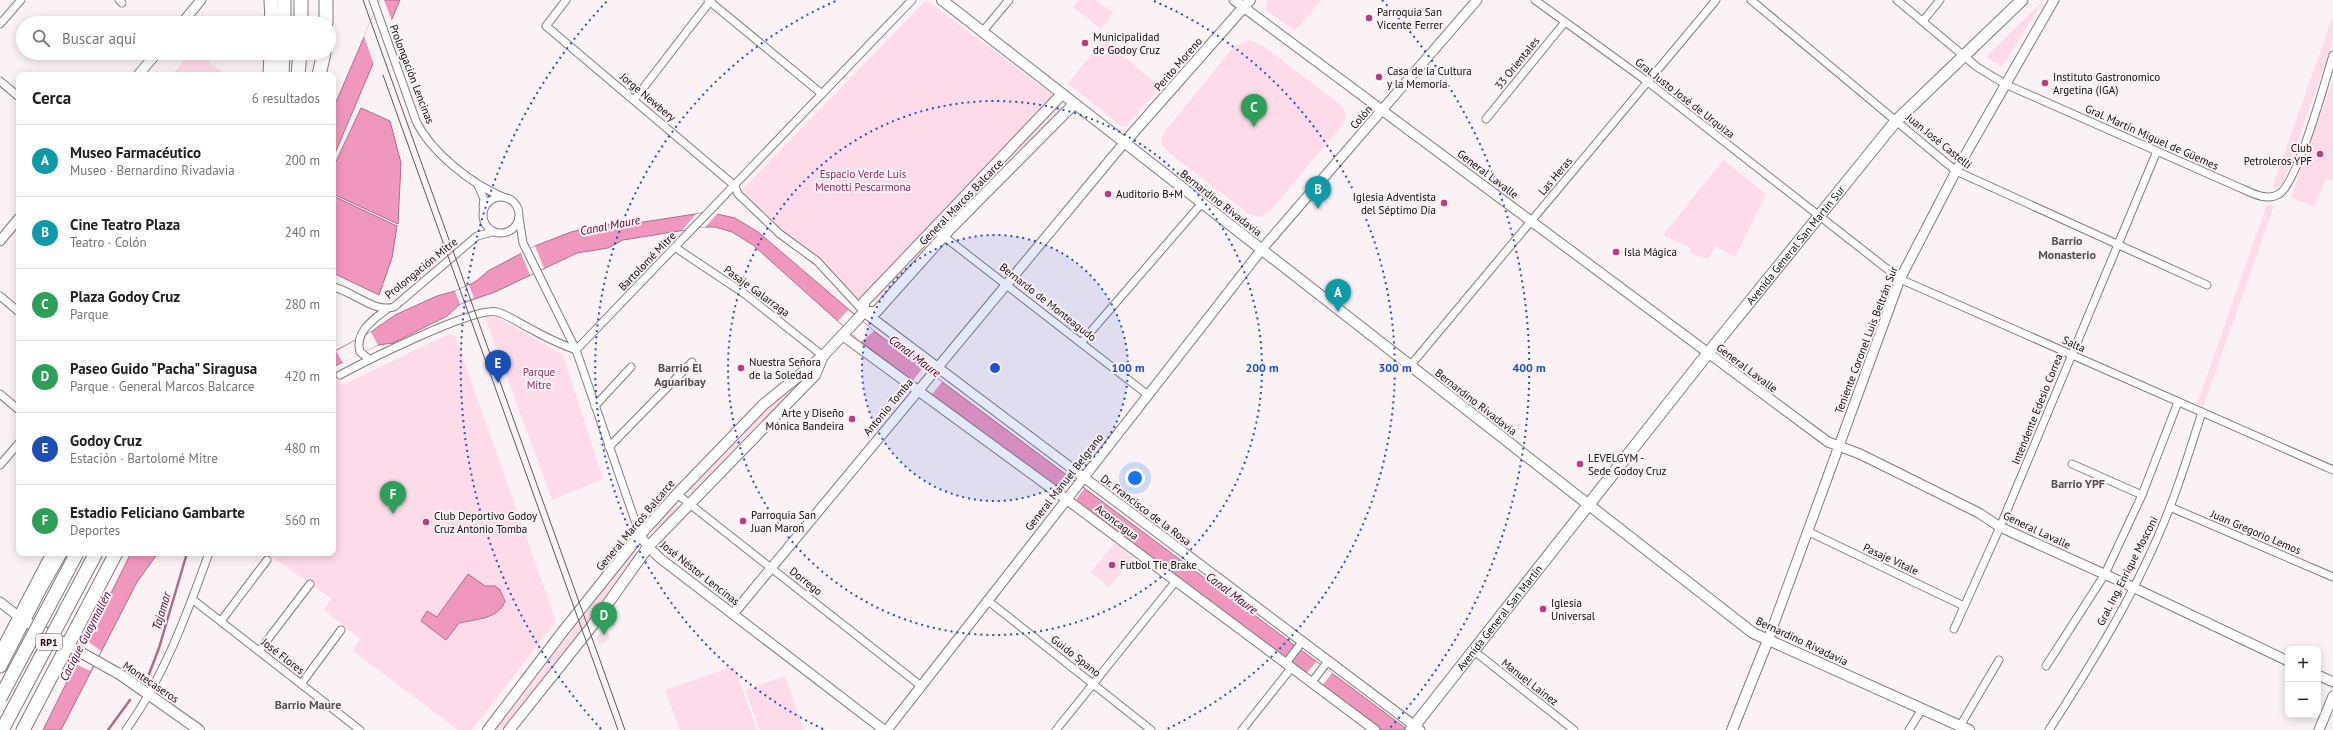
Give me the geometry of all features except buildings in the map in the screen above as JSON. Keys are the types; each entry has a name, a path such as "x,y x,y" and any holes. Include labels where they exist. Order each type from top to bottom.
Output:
{"highway":[{"path":"271,0 272,16"},
{"path":"284,0 284,16"},
{"path":"301,0 301,16"},
{"path":"326,0 326,16"},
{"path":"270,72 271,60"},
{"path":"282,72 283,60"},
{"path":"298,72 299,60"},
{"path":"320,72 322,60"},
{"path":"0,666 20,618 58,556"},
{"name":"RP1","path":"0,698 75,556"},
{"name":"RP1","path":"2,730 94,556"},
{"path":"23,730 114,556"}],"main road":[{"name":"Bernardino Rivadavia","path":"942,0 1262,249 1589,507 1750,631 1964,728"},
{"name":"Avenida General San Martín Sur","path":"1589,507 1708,354 1896,121 2022,0"},
{"name":"Perito Moreno","path":"1124,143 1247,4"},
{"name":"General Marcos Balcarce","path":"488,730 564,630 640,535 677,494 764,404 823,356 861,315 864,302 1062,94"},
{"name":"General Marcos Balcarce","path":"861,315 876,312 944,236 1074,104"},
{"name":"General Marcos Balcarce","path":"509,730 592,626 648,547 815,375 823,356"},
{"name":"Avenida General San Martín","path":"1415,729 1474,651 1589,507"},
{"name":"Montecaseros","path":"20,618 88,656 151,694 199,730"},
{"path":"1732,730 1768,640"}],"street":[{"path":"0,24 21,0"},
{"path":"188,16 201,0"},
{"name":"Prolongación Lencinas","path":"373,0 420,130 439,153 475,181 503,196"},
{"name":"Jorge Newbery","path":"566,0 546,26 734,186 738,194 780,234 821,265 861,315"},
{"name":"Bartolomé Mitre","path":"576,350 676,248 912,0"},
{"path":"983,31 1009,0"},
{"name":"General Lavalle","path":"1234,0 1247,4 1383,111 1824,440 1839,448 1874,461 1979,513 2000,527 2133,587 2285,660"},
{"name":"Colón","path":"1262,249 1383,111 1477,0"},
{"name":"Gral. Justo José de Urquiza","path":"1535,0 1648,82 1819,217"},
{"name":"Las Heras","path":"1410,366 1716,0"},
{"name":"Juan José Castelli","path":"1751,0 1956,171 2116,245 2207,284"},
{"name":"Gral. Martín Miguel de Güemes","path":"1897,0 1964,56 2005,84 2259,196 2272,197 2284,190 2289,183 2313,120 2333,55"},
{"path":"1922,21 1940,0"},
{"name":"Teniente Coronel Luis Beltrán Sur","path":"1768,640 1809,532 1900,279 1956,171 2054,0"},
{"path":"634,100 710,1 822,94"},
{"name":"33 Orientales","path":"1486,119 1565,22"},
{"path":"141,72 151,60"},
{"path":"0,81 16,94"},
{"name":"Antonio Tomba","path":"733,614 1124,143"},
{"name":"Intendente Edesio Correa","path":"1954,629 2000,527 2116,245 2157,151"},
{"name":"Prolongación Lencinas","path":"475,181 484,199 483,209"},
{"path":"477,236 483,220 483,209 493,198 503,196 516,204 523,243 576,350"},
{"path":"1081,343 1202,203"},
{"name":"Salta","path":"1819,217 1900,279 2071,356 2333,470"},
{"path":"504,233 514,228 519,218"},
{"path":"483,220 493,232"},
{"path":"0,241 16,222"},
{"name":"Bernardo de Monteagudo","path":"934,228 1148,395"},
{"path":"477,236 493,232 504,233 523,243"},
{"name":"Prolongación Mitre","path":"336,288 378,307 387,309 401,302 477,236"},
{"name":"Pasaje Galarraga","path":"676,248 745,294 823,356"},
{"name":"General Manuel Belgrano","path":"886,730 1262,249"},
{"path":"0,296 16,309"},
{"path":"369,359 361,354 358,345 359,339 368,324 387,309"},
{"path":"340,375 369,359 469,316 490,311 509,317 554,342 576,350"},
{"name":"Dr. Francisco de la Rosa","path":"861,315 1080,481 1325,664 1415,729"},
{"name":"Aconcagua","path":"845,332 1067,497 1176,581 1313,681 1375,730"},
{"name":"José Néstor Lencinas","path":"576,350 640,535 648,547 733,614 886,730"},
{"path":"609,447 692,362"},
{"path":"595,406 632,367"},
{"path":"0,394 16,407"},
{"path":"2046,666 2104,574 2142,495 2178,402"},
{"name":"Gral. Ing. Enrique Mosconi","path":"2049,730 2098,651 2133,587 2170,507 2202,412"},
{"path":"0,465 16,446"},
{"path":"2072,464 2142,495"},
{"name":"Dorrego","path":"677,494 921,686"},
{"name":"Juan Gregorio Lemos","path":"2170,507 2333,577"},
{"name":"Pasaje Vitale","path":"1809,532 1964,606"},
{"path":"0,649 20,618 49,556"},
{"path":"126,730 151,694 192,599 207,556"},
{"path":"220,621 267,560"},
{"path":"1056,730 1176,581"},
{"path":"259,651 310,584"},
{"name":"José Flores","path":"192,599 360,730"},
{"name":"Guido Spano","path":"987,600 1151,730"},
{"path":"0,602 20,618"},
{"path":"302,684 341,630"},
{"path":"1242,730 1300,645"},
{"name":"Manuel Lainez","path":"1474,651 1574,730"},
{"path":"1964,728 1999,660"},
{"path":"1313,681 1325,664"},
{"path":"2321,676 2333,682"},
{"path":"2319,730 2333,696"},
{"path":"1909,730 1922,709"}],"green space":[{"name":"Espacio Verde Luis Menotti Pescarmona","path":"926,0 1053,95 855,303 838,284 738,194"},
{"path":"1078,0 1096,0 1113,13 1101,29 1073,7"},
{"path":"1268,0 1321,0 1295,31 1265,9"},
{"path":"2044,0 2002,67 1986,57"},
{"path":"2333,16 2333,42 2283,183 2278,187 2272,188"},
{"path":"1104,40 1160,87 1126,126 1121,126 1068,83"},
{"path":"1248,40 1263,46 1341,105 1346,114 1343,124 1270,211 1259,217 1249,214 1172,155 1164,148 1161,141 1165,131 1234,47"},
{"path":"185,60 207,60 221,72 175,72"},
{"name":"Club Petroleros YPF","path":"2333,80 2333,181 2326,178 2314,207 2291,197"},
{"path":"1059,105 1063,108 944,228 941,226"},
{"path":"1723,160 1766,194 1735,257 1715,246 1708,259 1689,253 1691,248 1663,235"},
{"path":"2267,204 2274,206 2203,407 2197,404"},
{"path":"934,234 936,237 880,299 874,303 877,296"},
{"name":"Parque Mitre","path":"485,317 497,317 563,355 603,479 552,500"},
{"name":"Club Deportivo Godoy Cruz Antonio Tomba","path":"449,334 455,336 556,621 472,730 458,730 353,651 360,639 324,610 331,598 270,556 336,556 336,375 342,385"},
{"path":"804,376 806,378 692,493 688,489 764,411"},
{"path":"675,504 679,507 655,533 651,530"},
{"name":"Futbol Tie Brake","path":"1115,543 1133,558 1109,587 1091,572"},
{"path":"635,550 637,555 605,601 506,730 495,730"},
{"path":"609,622 607,632 610,638 599,645 597,638"},
{"path":"734,666 757,730 680,730 665,690"},
{"path":"785,676 804,730 760,730 745,690"}],"water":[{"path":"380,0 400,0 336,151 336,102"},
{"path":"361,108 390,121 401,163 398,224 336,195 336,162"},
{"path":"336,197 397,226 392,258 379,295 336,274"},
{"name":"Canal Maure","path":"708,212 735,218 758,232 874,331 1408,730 1382,730 861,342 753,245 732,232 715,227 704,227 623,240 608,248 577,253 495,292 460,304 447,316 393,343 378,345 336,366 336,350 371,332 395,315 437,296 455,291 475,282 488,271 535,246 571,232 605,224 618,226"},
{"path":"130,556 156,556 137,582 61,730 43,730"},
{"path":"468,574 485,586 495,586 500,590 505,601 502,607 492,615 459,623 446,640 421,621 427,611 437,617"}],"pier":[{"path":"380,0 384,0 392,21 374,65 364,36"},
{"path":"708,212 718,213 705,227 682,230 696,214"},
{"path":"535,246 544,268 530,275 521,253"},
{"path":"469,285 474,298 460,304 455,291"},
{"path":"848,310 874,331 861,342 838,321"},
{"path":"371,332 378,345 343,363 336,351"},
{"path":"923,368 942,382 932,394 913,380"},
{"path":"1071,479 1084,489 1075,501 1062,491"},
{"path":"86,640 101,651 90,671 74,663"},
{"path":"1316,662 1332,673 1322,686 1306,674"}],"waterway":[{"name":"Tajamar","path":"149,674 159,648 186,556"},
{"name":"Tajamar","path":"108,730 130,700"}],"tram line":[{"path":"363,0 625,730"},
{"path":"383,75 618,730"}],"place":[{"name":"Parroquia San Vicente Ferrer","path":"1369,18"},
{"name":"Municipalidad de Godoy Cruz","path":"1085,43"},
{"name":"Casa de la Cultura y la Memoria","path":"1379,77"},
{"name":"Instituto Gastronomico Argetina (IGA)","path":"2045,83"},
{"name":"Plaza Godoy Cruz","path":"1254,127"},
{"name":"Club Petroleros YPF","path":"2320,154"},
{"name":"Auditorio B+M","path":"1108,194"},
{"name":"Iglesia Adventista del Séptimo Día","path":"1444,203"},
{"name":"Cine Teatro Plaza","path":"1318,209"},
{"name":"Isla Mágica","path":"1616,252"},
{"name":"Museo Farmacéutico","path":"1338,312"},
{"name":"Nuestra Señora de la Soledad","path":"741,368"},
{"name":"Godoy Cruz","path":"498,383"},
{"name":"Arte y Diseño Mónica Bandeira","path":"852,419"},
{"name":"LEVELGYM - Sede Godoy Cruz","path":"1580,464"},
{"name":"Estadio Feliciano Gambarte","path":"393,514"},
{"name":"Parroquia San Juan Maron","path":"743,521"},
{"name":"Club Deportivo Godoy Cruz Antonio Tomba","path":"426,522"},
{"name":"Futbol Tie Brake","path":"1112,565"},
{"name":"Iglesia Universal","path":"1543,609"},
{"name":"Paseo Guido \"Pacha\" Siragusa","path":"604,635"}],"district":[{"name":"Barrio Monasterio","path":"2067,247"},
{"name":"Barrio El Aguaribay","path":"680,374"},
{"name":"Barrio YPF","path":"2078,483"},
{"name":"Barrio Maure","path":"308,704"}],"water label":[{"name":"Cacique Guaymallén","path":"85,636"}]}
